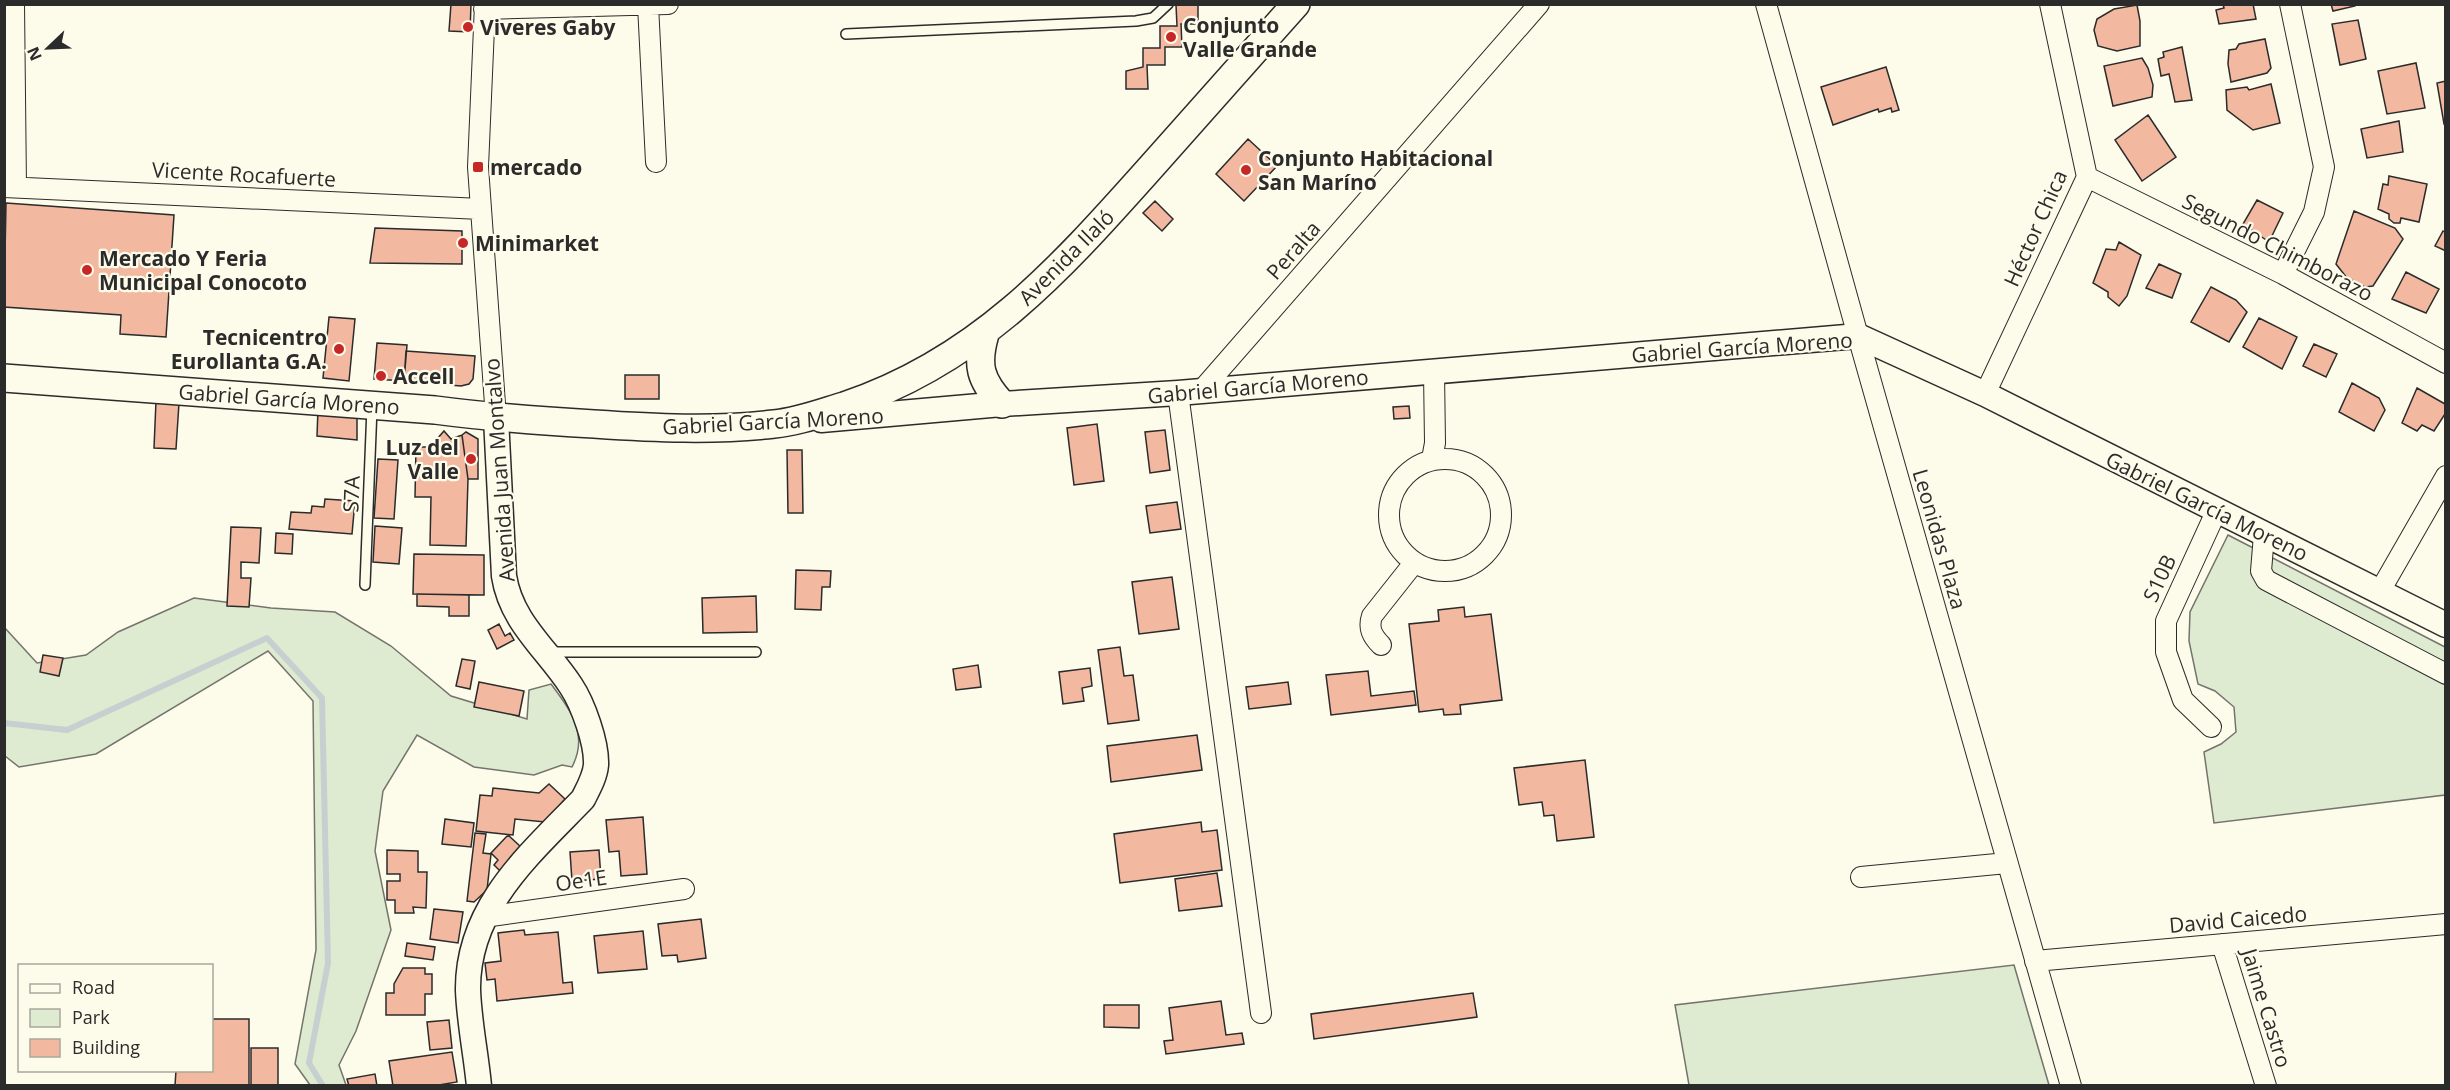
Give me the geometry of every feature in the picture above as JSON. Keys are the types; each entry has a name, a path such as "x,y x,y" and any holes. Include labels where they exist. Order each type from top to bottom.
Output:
{"main road":[{"name":"Avenida Ilaló","path":"776,424 820,414 864,399 926,370 985,334 1030,296 1074,254 1296,4"},
{"path":"985,334 979,352 981,372 988,390 1002,404"},
{"name":"Gabriel García Moreno","path":"4,378 435,410 496,418 679,430 776,424"}],"street":[{"path":"10,187 14,4"},
{"path":"484,7 668,4"},
{"name":"Peralta","path":"1190,392 1539,4"},
{"name":"Leonidas Plaza","path":"1766,4 2071,1086"},
{"name":"Héctor Chica","path":"1985,394 2087,177 2050,4"},
{"path":"2283,274 2314,212 2324,167 2290,4"},
{"path":"648,5 656,162"},
{"name":"Avenida Juan Montalvo","path":"479,1086 468,989 472,953 484,917 504,882 583,799 591,783 596,764 588,724 571,686 544,652 507,594 504,576 496,418 478,166 484,7"},
{"name":"Segundo Chimborazo","path":"2087,177 2283,274 2445,363"},
{"name":"Vicente Rocafuerte","path":"10,187 481,209"},
{"name":"Gabriel García Moreno","path":"776,424 1858,336 1985,394 2445,625"},
{"path":"1432,459 1435,442 1434,372"},
{"path":"1190,392 1261,1013"},
{"path":"1452,458 1472,465 1487,477 1498,495 1502,515 1498,535 1488,553 1472,565 1453,572 1432,571 1414,563 1401,552 1393,538 1388,518 1390,498 1399,481 1413,467 1432,459 1452,458"},
{"path":"2380,591 2445,476"},
{"name":"S10B","path":"2211,727 2183,700 2166,651 2166,621 2216,512"},
{"path":"2264,535 2261,571 2266,580 2445,674"},
{"path":"1381,645 1371,632 1372,616 1414,563"},
{"path":"1862,877 2007,863"},
{"name":"Oe1E","path":"484,917 684,889"},
{"name":"David Caicedo","path":"2035,961 2445,924"},
{"name":"Jaime Castro","path":"2222,944 2265,1086"}],"lane":[{"path":"846,34 1136,21 1153,18 1168,4"},
{"name":"S7A","path":"365,585 372,405"},
{"path":"544,652 756,652"}],"green space":[{"path":"2228,535 2445,647 2445,795 2214,823 2204,752 2221,744 2236,732 2234,707 2215,691 2198,684 2189,641 2190,612"},
{"path":"194,598 271,608 335,612 391,646 451,696 527,719 529,690 551,684 571,713 575,723 579,744 572,767 562,765 534,775 474,767 417,735 383,791 375,851 391,930 356,1031 339,1065 346,1085 310,1085 295,1064 316,950 313,701 268,651 96,754 19,767 5,756 4,627 37,663 86,655 118,632"},
{"path":"2014,965 2049,1085 1689,1085 1675,1005"}],"building":[{"path":"451,4 471,4 470,32 449,31"},
{"name":"Conjunto Valle Grande","path":"1198,4 1198,24 1181,24 1182,47 1165,47 1165,65 1147,65 1148,89 1126,89 1126,71 1143,67 1143,48 1160,48 1160,26 1177,26 1176,5"},
{"path":"2223,4 2253,4 2256,19 2219,24 2216,10 2224,8"},
{"path":"2331,4 2355,4 2355,6 2333,11"},
{"path":"2137,5 2140,21 2140,46 2117,51 2098,46 2094,30 2097,19 2114,9"},
{"path":"2358,20 2366,59 2340,65 2332,24"},
{"path":"2265,39 2271,68 2267,73 2231,82 2228,64 2229,50 2236,49 2239,44"},
{"path":"2182,47 2192,100 2175,102 2169,74 2161,76 2158,59 2164,57 2163,52"},
{"path":"2142,58 2153,85 2152,97 2113,106 2104,66"},
{"path":"2416,63 2425,108 2387,114 2378,71"},
{"path":"1886,67 1899,110 1892,112 1891,108 1879,112 1878,109 1833,125 1821,87"},
{"path":"2446,81 2446,123 2444,124 2437,83"},
{"path":"2271,84 2280,123 2253,130 2227,110 2226,90 2247,87 2249,90"},
{"path":"2148,115 2176,157 2142,181 2115,140"},
{"path":"2399,121 2403,152 2367,158 2361,129"},
{"name":"Conjunto Habitacional San Maríno","path":"1248,139 1277,166 1244,201 1216,174"},
{"path":"2389,176 2427,184 2419,222 2401,218 2400,223 2394,223 2389,219 2389,214 2378,209 2383,184 2388,185"},
{"path":"2257,200 2283,213 2269,242 2243,224"},
{"path":"1155,201 1173,219 1162,231 1143,213"},
{"name":"Mercado Y Feria Municipal Conocoto","path":"6,203 174,215 166,337 120,334 121,315 4,307"},
{"path":"2354,211 2395,228 2403,239 2373,286 2365,287 2347,278 2336,264"},
{"path":"375,228 462,231 462,264 370,263"},
{"path":"2443,231 2446,233 2446,251 2435,246"},
{"path":"2119,242 2141,255 2127,296 2119,306 2108,297 2108,292 2093,283 2106,249 2116,250"},
{"path":"2159,264 2181,274 2172,298 2146,288"},
{"path":"2406,272 2439,289 2426,313 2392,299"},
{"path":"2211,287 2236,300 2247,312 2229,342 2191,322"},
{"name":"Tecnicentro Eurollanta G.A.","path":"329,317 355,319 349,381 323,378"},
{"path":"2259,318 2297,337 2282,369 2243,347"},
{"path":"377,343 407,345 404,381 374,379"},
{"path":"2314,344 2337,354 2326,377 2303,366"},
{"path":"406,351 475,356 473,379 469,384 461,386 404,381"},
{"path":"625,375 659,375 659,399 625,399"},
{"path":"2352,383 2379,398 2385,410 2374,431 2339,412"},
{"path":"2417,388 2445,404 2445,414 2434,431 2422,425 2417,431 2402,423"},
{"path":"156,401 179,403 176,449 154,448"},
{"path":"1409,406 1410,418 1394,419 1393,407"},
{"path":"318,409 353,414 357,418 357,440 317,436"},
{"path":"1097,424 1104,481 1074,485 1067,428"},
{"path":"1165,430 1170,470 1150,473 1145,432"},
{"path":"444,431 451,439 462,435 468,479 466,546 430,545 431,497 415,497 416,447 430,447"},
{"name":"Luz del Valle","path":"466,432 478,439 478,479 468,479 462,435"},
{"path":"787,450 802,450 803,513 788,513"},
{"path":"378,459 398,460 394,519 374,518"},
{"path":"325,499 355,501 352,534 289,529 291,512 311,513 312,506 324,507"},
{"path":"1177,502 1181,529 1150,533 1146,506"},
{"path":"375,526 402,528 399,564 373,562"},
{"path":"231,527 261,528 259,563 241,562 241,578 251,578 249,607 227,606"},
{"path":"276,533 293,534 292,554 275,553"},
{"path":"414,554 484,555 484,595 413,594"},
{"path":"796,570 831,571 830,587 822,587 821,610 795,609"},
{"path":"1172,577 1179,629 1139,634 1132,582"},
{"path":"417,594 469,595 469,616 449,616 449,607 417,606"},
{"path":"756,596 757,632 703,633 702,598"},
{"path":"1464,607 1465,617 1491,614 1502,700 1460,705 1461,714 1444,715 1443,709 1419,712 1409,624 1439,621 1438,610"},
{"path":"499,624 505,636 510,633 514,640 497,649 488,630"},
{"path":"1120,647 1124,676 1133,675 1139,720 1108,724 1098,650"},
{"path":"43,655 63,658 59,676 40,672"},
{"path":"462,659 475,661 470,689 456,686"},
{"path":"978,665 981,687 956,690 953,669"},
{"path":"1090,668 1092,686 1082,688 1084,701 1063,704 1059,672"},
{"path":"1368,671 1371,696 1414,691 1416,705 1331,715 1326,675"},
{"path":"479,682 524,691 519,716 474,707"},
{"path":"1288,682 1291,704 1249,709 1246,687"},
{"path":"1197,735 1202,770 1111,782 1107,746"},
{"path":"1585,760 1594,837 1557,841 1554,815 1544,816 1542,802 1519,805 1514,768"},
{"path":"549,784 565,799 545,822 515,819 513,835 476,831 480,795 492,796 493,788 539,793"},
{"path":"643,817 647,874 621,876 619,851 609,852 606,820"},
{"path":"445,819 474,823 471,847 442,844"},
{"path":"1201,822 1202,832 1217,830 1222,870 1120,883 1114,834"},
{"path":"475,833 486,834 483,853 491,854 487,890 474,902 467,901"},
{"path":"508,835 521,847 500,871 494,865 498,860 491,853"},
{"path":"387,850 418,851 418,872 427,872 426,908 413,907 414,913 395,913 395,900 387,900 387,881 400,881 400,874 387,874"},
{"path":"599,850 601,879 572,881 570,852"},
{"path":"1217,873 1222,906 1179,911 1175,879"},
{"path":"434,909 463,912 458,943 430,939"},
{"path":"701,919 706,958 678,962 677,955 662,956 658,924"},
{"path":"524,930 525,935 558,932 563,983 572,982 573,993 497,1001 495,979 487,980 485,963 501,961 498,933"},
{"path":"643,931 647,969 598,973 594,936"},
{"path":"407,943 435,947 433,960 405,956"},
{"path":"403,968 425,968 425,974 432,974 432,994 425,994 425,1015 386,1015 386,993 394,993 394,984"},
{"path":"1473,993 1477,1017 1314,1039 1311,1014"},
{"path":"1221,1001 1226,1035 1242,1033 1244,1044 1166,1054 1164,1041 1173,1040 1169,1008"},
{"path":"1104,1005 1139,1005 1139,1028 1104,1027"},
{"path":"213,1019 249,1019 249,1086 175,1086 176,1072 213,1072"},
{"path":"449,1020 452,1048 430,1050 427,1022"},
{"path":"251,1048 278,1048 278,1086 251,1086"},
{"path":"452,1052 457,1082 433,1086 393,1086 389,1061"},
{"path":"375,1074 377,1086 349,1086 347,1079"}],"waterway":[{"path":"4,723 67,730 267,638 322,698 328,963 309,1063 323,1086"}],"place":[{"name":"Viveres Gaby","path":"468,27"},
{"name":"Conjunto Valle Grande","path":"1171,37"},
{"name":"mercado","path":"478,167"},
{"name":"Conjunto Habitacional San Maríno","path":"1246,170"},
{"name":"Minimarket","path":"463,243"},
{"name":"Mercado Y Feria Municipal Conocoto","path":"87,270"},
{"name":"Tecnicentro Eurollanta G.A.","path":"339,349"},
{"name":"Accell","path":"381,376"},
{"name":"Luz del Valle","path":"471,459"}]}
